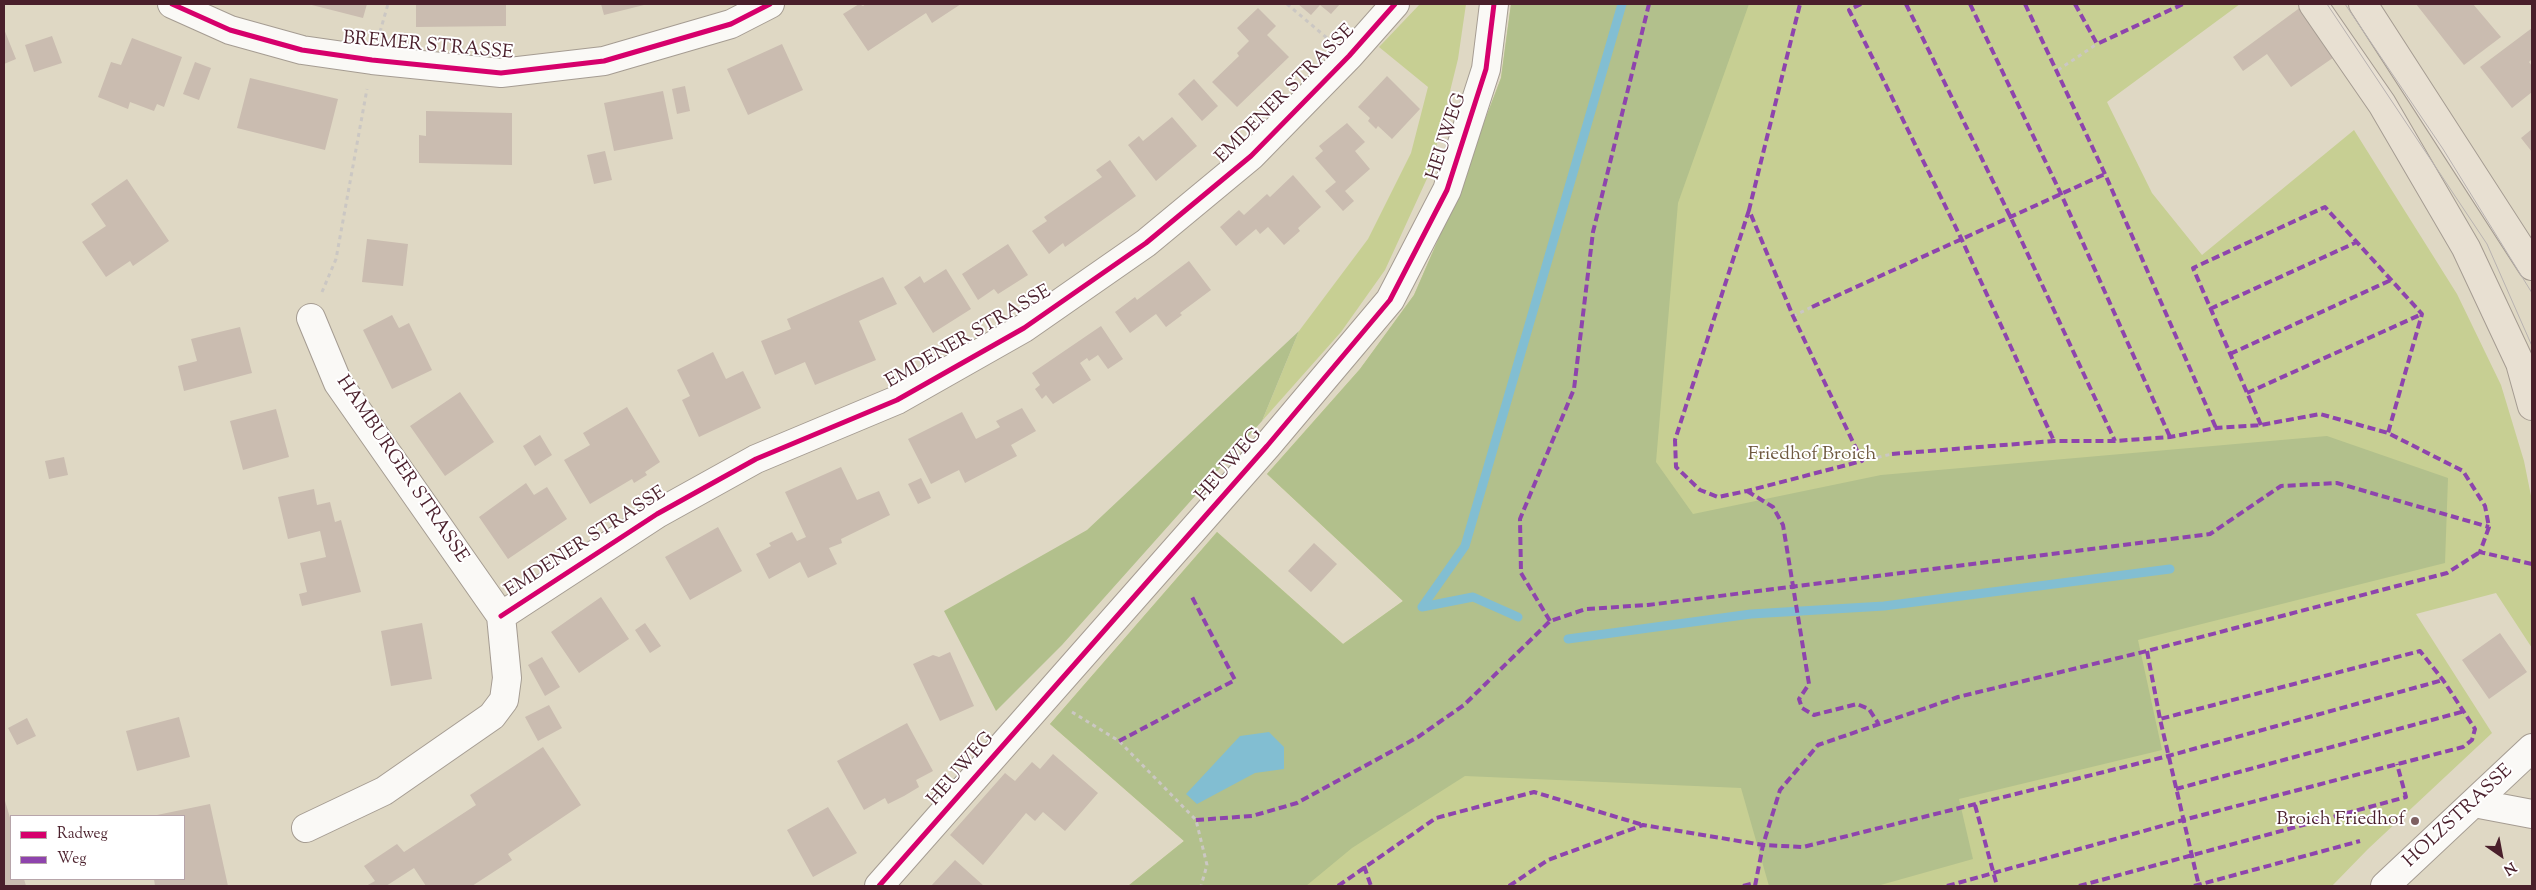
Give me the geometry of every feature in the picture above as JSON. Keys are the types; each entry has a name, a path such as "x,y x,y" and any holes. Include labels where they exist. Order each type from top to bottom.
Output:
{"main road":[{"path":"2313,4 2382,104 2466,248 2520,363 2532,406"},
{"path":"2363,4 2532,264"}],"street":[{"name":"BREMER STRASSE","path":"172,4 230,30 302,50 372,60 501,72 604,61 732,24 770,4"},
{"name":"EMDENER STRASSE","path":"306,828 384,791 492,716 504,700 507,678 500,616 657,514 756,459 897,400 1024,328 1146,243 1251,156 1349,56 1395,4"},
{"name":"HEUWEG","path":"880,886 1267,446 1390,300 1447,190 1486,69 1494,4"},
{"name":"HAMBURGER STRASSE","path":"311,318 338,383 500,616"},
{"name":"HOLZSTRASSE","path":"2385,886 2532,748"},
{"path":"2474,803 2532,814"}],"path":[{"path":"384,18 388,4"},
{"path":"1287,4 1349,56"},
{"path":"2058,70 2097,44"},
{"path":"311,318 336,260 372,60"},
{"path":"1793,316 1812,307"},
{"path":"1862,461 1892,454"},
{"path":"1044,698 1065,708 1119,741 1196,820 1207,865 1201,886"}],"green space":[{"path":"1420,4 1466,4 1458,59 1430,172 1385,270 1341,332 1262,421 1299,331 1368,239 1411,153 1428,87 1379,47"},
{"name":"Friedhof Broich","path":"1511,4 2240,4 2107,102 2152,193 2202,255 2354,130 2457,294 2501,385 2524,461 2532,501 2532,648 2496,593 2416,614 2492,733 2368,849 2332,886 1128,886 1184,841 1050,724 1217,532 1343,644 1403,601 1267,474 1360,369 1414,295 1448,217 1501,78"},
{"path":"1511,4 1749,4 1678,203 1656,462 1693,514 1881,475 2327,436 2448,478 2445,563 2138,640 2162,750 1959,799 1973,859 1877,886 1769,886 1741,788 1465,776 1352,848 1306,886 1128,886 1184,841 1050,724 1217,532 1343,644 1403,601 1267,474 1360,369 1414,295 1448,217 1501,78"},
{"path":"1299,331 1262,421 1062,645 996,711 944,611 1087,530"}],"water":[{"path":"1269,732 1284,747 1284,769 1255,773 1197,804 1186,794 1240,736"}],"building":[{"path":"308,4 367,4 363,18"},
{"path":"416,4 506,4 506,26 416,27"},
{"path":"601,4 648,4 604,15"},
{"path":"859,4 863,6 866,4 961,4 932,23 926,13 868,51 843,14"},
{"path":"1298,4 1340,4 1331,14 1320,5 1311,15"},
{"path":"2305,4 2340,53 2291,87 2267,54 2243,71 2233,57"},
{"path":"2416,4 2473,4 2501,37 2464,65"},
{"path":"1258,8 1276,26 1267,35 1289,57 1237,107 1212,82 1239,56 1237,53 1249,41 1237,28"},
{"path":"2532,28 2532,59 2529,62 2532,66 2532,92 2512,108 2480,67"},
{"path":"4,29 16,59 4,64"},
{"path":"52,36 62,63 34,72 25,45"},
{"path":"132,38 182,57 164,107 157,104 154,111 130,102 128,109 98,97 111,62 121,65"},
{"path":"782,44 803,90 748,115 727,69"},
{"path":"195,62 211,68 199,100 183,94"},
{"path":"1387,76 1420,109 1392,139 1378,126 1376,129 1368,121 1370,118 1358,107"},
{"path":"250,78 338,99 325,150 237,128"},
{"path":"1194,79 1218,106 1202,121 1178,94"},
{"path":"685,86 690,111 677,114 672,89"},
{"path":"663,91 673,139 614,151 604,103"},
{"path":"426,111 512,113 512,165 419,163 419,135 426,136"},
{"path":"1172,117 1197,146 1156,181 1128,145 1139,136 1143,141"},
{"path":"1347,123 1365,142 1355,151 1370,169 1345,191 1354,201 1343,211 1325,191 1336,182 1315,158 1323,151 1319,146"},
{"path":"2532,129 2532,152 2521,138"},
{"path":"605,151 612,180 594,184 587,155"},
{"path":"1110,160 1136,196 1065,247 1063,243 1049,254 1032,231 1047,221 1044,217 1102,177 1096,170"},
{"path":"1293,175 1321,207 1298,228 1300,231 1284,245 1268,227 1260,234 1256,229 1236,246 1220,227 1239,210 1244,215 1267,194 1270,197"},
{"path":"127,179 169,241 133,266 130,261 106,277 82,242 106,226 91,204"},
{"path":"367,239 408,244 403,286 362,282"},
{"path":"1008,244 1028,275 998,294 994,289 978,300 962,274"},
{"path":"1189,261 1211,290 1180,313 1182,315 1166,327 1156,314 1130,333 1115,312 1135,297 1137,300"},
{"path":"946,269 971,309 933,333 904,287 920,276 924,283"},
{"path":"883,277 897,304 859,321 876,360 815,385 805,362 775,375 761,341 791,329 787,319"},
{"path":"392,315 399,328 409,323 432,370 392,389 363,330"},
{"path":"1101,326 1123,359 1108,369 1098,355 1089,361 1087,358 1080,363 1091,380 1053,404 1046,395 1042,399 1035,389 1040,385 1032,373"},
{"path":"240,327 252,373 184,391 178,366 197,361 191,339"},
{"path":"713,352 726,379 743,371 761,408 699,437 682,400 690,396 677,370"},
{"path":"460,392 494,442 445,476 410,426"},
{"path":"627,407 660,462 645,472 647,475 634,483 632,479 590,504 564,460 590,445 583,433"},
{"path":"1022,408 1036,431 1011,445 1017,456 965,483 959,470 931,484 908,439 962,412 976,439 1000,427 996,421"},
{"path":"276,409 289,457 243,470 230,421"},
{"path":"540,435 552,455 535,466 523,446"},
{"path":"64,457 68,475 49,479 45,461"},
{"path":"841,467 857,500 879,491 890,515 841,539 842,543 829,548 837,564 808,578 800,562 769,579 756,554 771,546 769,543 792,532 797,541 806,537 785,492"},
{"path":"921,478 931,498 918,504 908,484"},
{"path":"526,483 534,495 547,487 567,519 508,559 479,517"},
{"path":"314,489 317,505 330,502 335,522 341,520 361,592 302,606 299,594 307,592 300,563 326,557 320,531 288,539 278,497"},
{"path":"718,527 742,571 690,600 665,557"},
{"path":"1314,543 1337,564 1311,592 1288,571"},
{"path":"601,597 629,639 579,673 551,632"},
{"path":"422,623 432,679 391,686 381,631"},
{"path":"645,623 661,646 650,653 635,630"},
{"path":"2500,633 2527,672 2489,699 2462,660"},
{"path":"950,652 974,706 940,721 913,664 933,655 939,657"},
{"path":"542,657 560,687 545,696 528,665"},
{"path":"549,705 562,728 538,741 525,717"},
{"path":"179,717 190,757 137,771 126,731"},
{"path":"27,718 36,736 17,745 8,728"},
{"path":"907,723 933,771 916,780 919,787 904,796 888,804 885,798 864,810 837,761"},
{"path":"543,747 581,805 508,854 512,860 472,886 426,886 414,868 386,886 366,886 375,881 364,866 397,844 404,852 476,805 470,795"},
{"path":"1053,754 1098,793 1065,831 1043,812 1035,821 1026,813 983,865 950,835 1005,773 1015,781 1032,762 1040,769"},
{"path":"5,801 10,818 10,880 24,880 26,886 4,886"},
{"path":"210,804 228,886 155,886 154,880 185,880 185,815 157,815"},
{"path":"828,807 857,853 813,877 787,830"},
{"path":"955,860 984,886 931,886"}],"waterway":[{"path":"1422,607 1465,546 1622,4"},
{"path":"1568,639 1751,614 1884,606 2170,569"},
{"path":"1422,607 1473,597 1518,617"}],"tram line":[{"path":"2327,4 2487,244 2532,346"},
{"path":"2345,4 2443,149 2532,293"}],"marked path":[{"path":"1550,621 1521,573 1520,519 1574,389 1593,232 1649,4"},
{"path":"1749,210 1675,440 1676,467 1700,490 1718,497 1862,461 1793,316 1749,210 1800,4"},
{"path":"1861,4 1849,10 1961,238 2054,441"},
{"path":"1906,4 2010,216 2115,441"},
{"path":"1970,4 2061,194 2170,437"},
{"path":"2025,4 2105,174 2216,428"},
{"path":"2075,4 2097,44 2183,4"},
{"path":"1812,307 2105,174"},
{"path":"2261,425 2193,268 2325,207 2422,314 2388,433"},
{"path":"2210,309 2357,242"},
{"path":"2230,354 2391,280"},
{"path":"2247,393 2422,314"},
{"path":"1892,454 2054,441 2115,441 2170,437 2216,428 2261,425 2320,414 2388,433 2463,471 2485,506 2489,527 2480,552 2532,564"},
{"path":"1196,820 1252,816 1297,803 1418,737 1464,705 1550,621 1586,609 1648,605 2210,534 2281,486 2337,483 2489,527"},
{"path":"1747,491 1773,507 1783,525 1809,684 1799,699 1802,708 1814,715 1857,704 1869,709 1878,723"},
{"path":"1755,886 1763,845 1780,790 1818,745 1958,697 2147,651 2447,573 2480,552"},
{"path":"1119,741 1235,680 1191,595"},
{"path":"2147,651 2160,719 2199,886"},
{"path":"1947,886 2183,820 2463,747 2472,740 2475,729 2443,680 2420,651 2160,719"},
{"path":"1509,886 1548,860 1643,825 1763,845 1803,847 2168,756 2443,680"},
{"path":"2176,789 2465,711"},
{"path":"2079,886 2406,797 2397,764"},
{"path":"1338,886 1436,818 1534,792 1643,825"},
{"path":"1975,805 1997,886"},
{"path":"2194,886 2360,841"},
{"path":"1364,866 1371,886"},
{"path":"1743,886 1755,883"}],"cycle path":[{"path":"172,4 230,30 302,50 372,60 501,73 604,61 731,24 770,4"},
{"path":"501,616 657,514 756,459 897,400 1024,328 1146,243 1251,156 1349,56 1395,4"},
{"path":"879,886 1267,446 1390,300 1447,190 1486,69 1494,4"}],"place":[{"name":"Broich Friedhof","path":"2415,821"}]}
